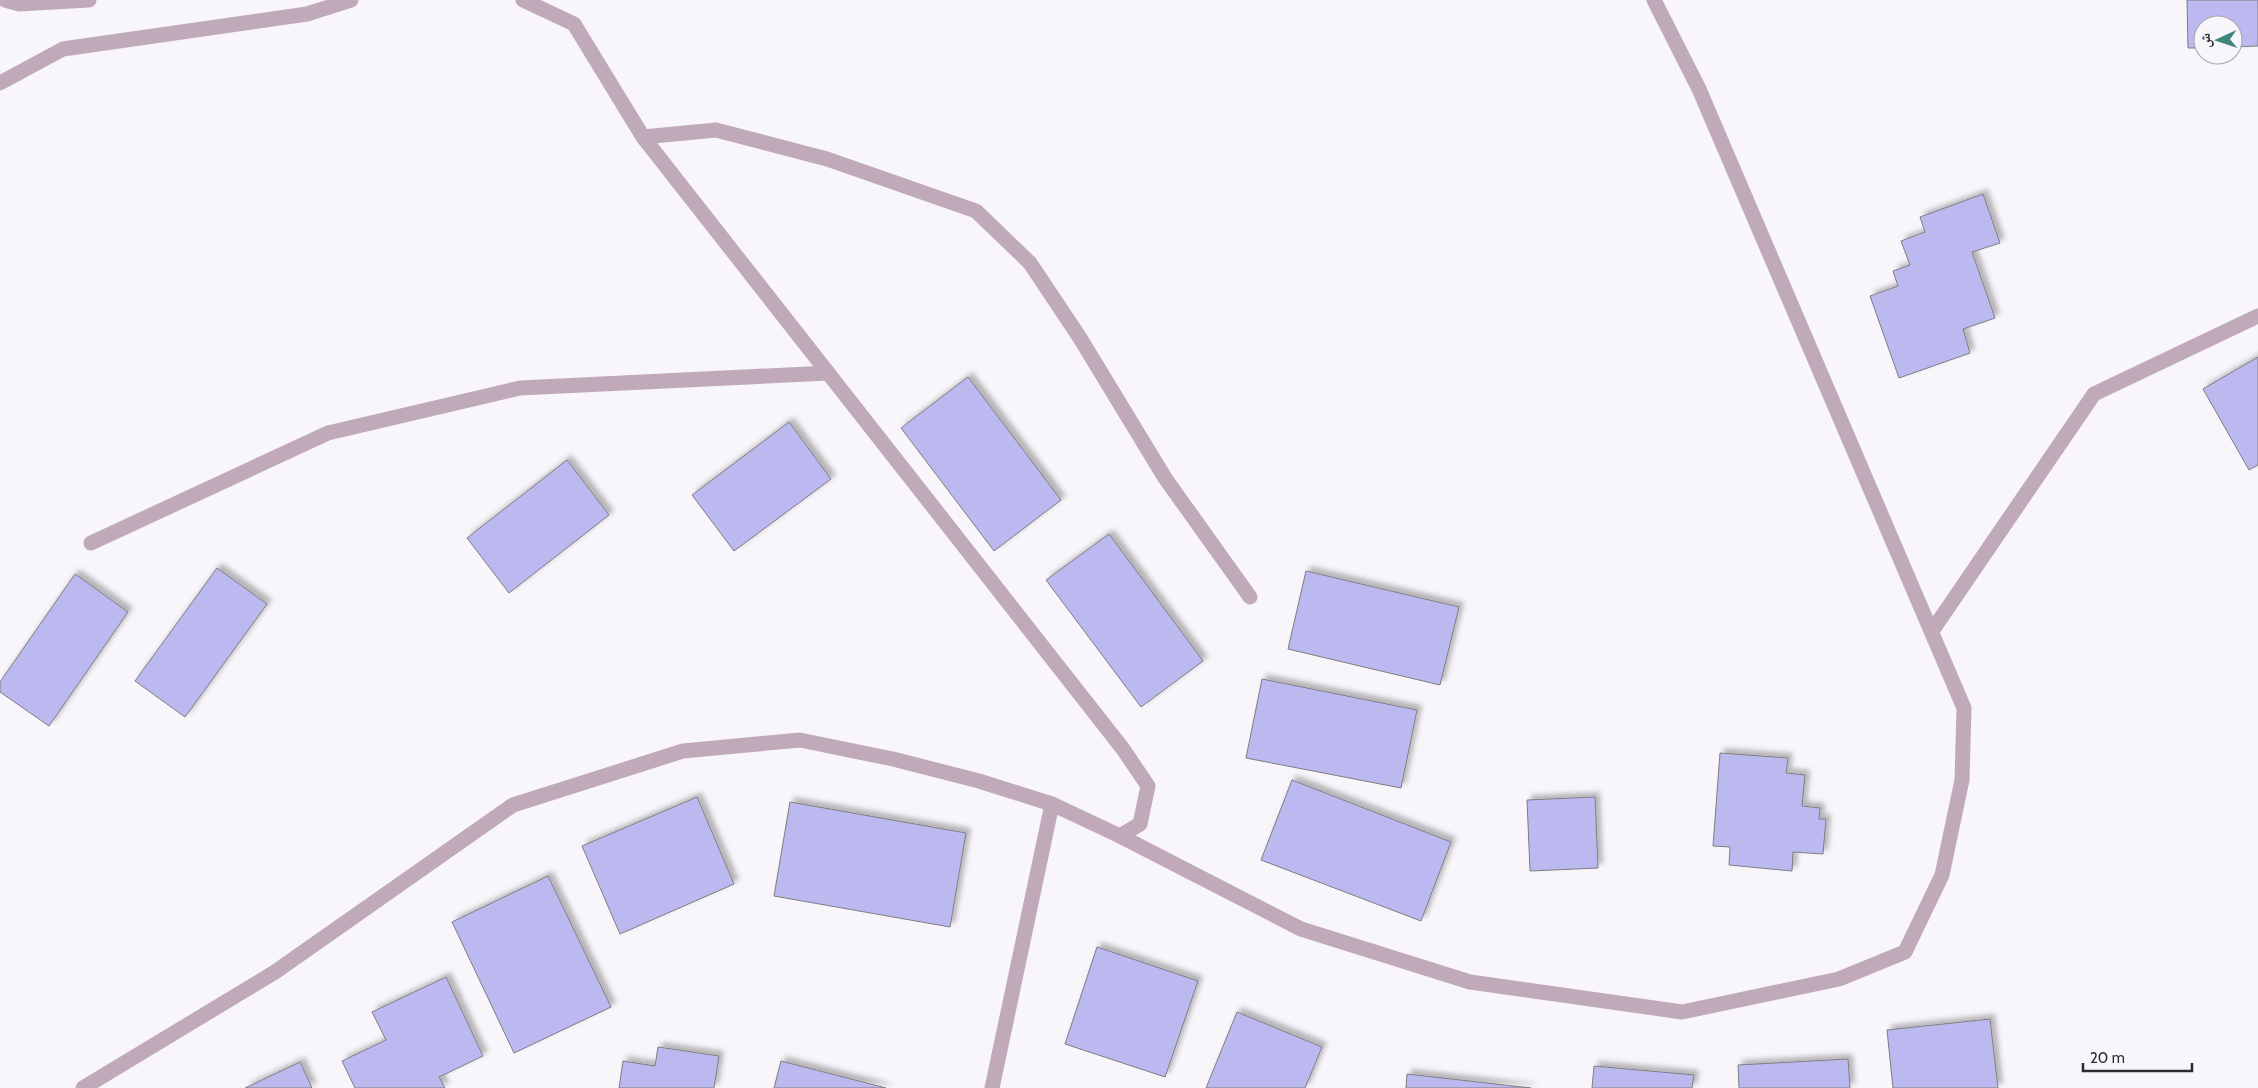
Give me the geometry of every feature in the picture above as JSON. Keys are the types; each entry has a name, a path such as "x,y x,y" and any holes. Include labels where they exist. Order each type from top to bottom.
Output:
{"street":[{"path":"5,0 19,4 89,0"},
{"path":"0,83 63,49 307,14 351,0"},
{"path":"523,0 574,24 643,137 1124,749 1148,786 1140,824 1120,836"},
{"path":"83,1088 275,972 513,805 683,751 800,740 941,772 1052,804 1120,836 1300,929 1470,982 1682,1012 1839,979 1905,952 1942,875 1962,780 1964,708 1699,89 1654,0"},
{"path":"643,137 716,130 827,159 976,211 1030,263 1080,338 1165,478 1250,597"},
{"path":"1932,631 2094,394 2258,316"},
{"path":"91,542 328,433 520,388 828,373"},
{"path":"992,1088 1052,804"}],"building":[{"path":"2187,0 2258,0 2258,46 2243,47 2243,15 2193,15 2193,48 2188,48"},
{"path":"1983,194 2000,243 1972,252 1995,318 1963,329 1970,353 1899,378 1870,296 1898,286 1893,271 1910,265 1901,241 1925,232 1920,217"},
{"path":"2258,357 2258,465 2249,470 2203,389"},
{"path":"968,377 1061,500 994,551 901,428"},
{"path":"789,422 831,479 734,551 692,495"},
{"path":"567,460 609,515 509,593 467,538"},
{"path":"1109,534 1203,661 1141,707 1046,580"},
{"path":"217,568 267,604 185,717 135,681"},
{"path":"1306,571 1459,607 1440,685 1288,649"},
{"path":"75,574 128,612 49,726 0,692 0,682"},
{"path":"1262,679 1417,710 1401,788 1246,758"},
{"path":"1720,753 1788,758 1786,773 1805,775 1802,806 1820,808 1819,819 1826,819 1823,854 1793,852 1792,871 1729,865 1730,847 1713,846"},
{"path":"1292,780 1451,842 1421,921 1261,860"},
{"path":"697,797 734,884 620,934 582,846"},
{"path":"1595,797 1598,868 1530,871 1527,800"},
{"path":"790,802 966,833 950,927 774,896"},
{"path":"548,876 611,1007 514,1053 452,922"},
{"path":"1097,947 1198,981 1165,1077 1065,1044"},
{"path":"446,977 483,1056 439,1077 445,1088 355,1088 342,1061 386,1040 372,1012"},
{"path":"1237,1012 1322,1047 1305,1088 1206,1088"},
{"path":"1990,1019 1998,1088 1893,1088 1887,1030"},
{"path":"658,1047 719,1056 714,1088 619,1088 623,1061 655,1066"},
{"path":"1848,1059 1850,1088 1739,1088 1738,1065"},
{"path":"781,1061 886,1088 774,1088"},
{"path":"300,1062 312,1088 245,1088"},
{"path":"1594,1066 1694,1075 1692,1088 1592,1088"},
{"path":"1407,1074 1531,1088 1406,1088"}]}
